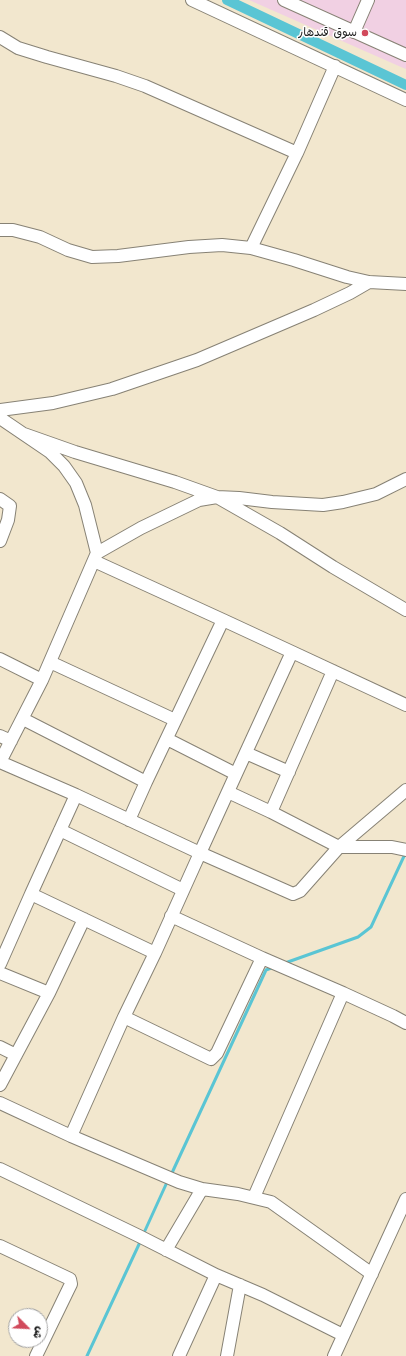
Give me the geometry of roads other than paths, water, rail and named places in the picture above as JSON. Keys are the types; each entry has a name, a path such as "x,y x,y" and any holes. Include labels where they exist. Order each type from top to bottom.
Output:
{"street":[{"path":"192,0 406,100"},
{"path":"284,0 406,55"},
{"path":"354,32 368,0"},
{"path":"0,37 18,48 116,76 145,86 297,153"},
{"path":"0,48 18,48"},
{"path":"251,248 297,153 335,66"},
{"path":"0,230 13,230 40,237 68,250 92,257 118,256 189,247 222,245 251,248 370,282 406,284"},
{"path":"0,410 53,402 112,389 197,360 326,304 370,282"},
{"path":"0,418 50,452 64,466 76,483 85,505 96,557"},
{"path":"24,434 75,452 175,482 217,498 280,533 333,567 406,610"},
{"path":"406,478 376,494 349,501 323,504 272,502 238,498 199,500 141,528 96,557 42,680 23,719 5,739 0,762 293,894 300,891 339,847 406,790"},
{"path":"0,499 10,506 8,520 0,540"},
{"path":"96,557 223,620 406,705"},
{"path":"129,820 223,620"},
{"path":"71,1136 124,1016 155,952 292,652"},
{"path":"0,659 42,680"},
{"path":"50,662 175,720"},
{"path":"271,812 333,671"},
{"path":"23,719 146,782"},
{"path":"167,739 236,774"},
{"path":"246,753 289,772"},
{"path":"228,792 339,847 392,847 406,850"},
{"path":"0,964 76,795"},
{"path":"60,830 183,890"},
{"path":"31,894 155,952"},
{"path":"171,916 406,1023"},
{"path":"0,1085 49,993 84,919"},
{"path":"124,1016 211,1059 217,1054 262,958"},
{"path":"0,973 49,993"},
{"path":"254,1197 343,993"},
{"path":"0,1047 16,1055"},
{"path":"0,1103 71,1136 179,1182 202,1189 254,1197 271,1202 372,1274"},
{"path":"0,1169 216,1275 263,1295 343,1335"},
{"path":"166,1250 202,1189"},
{"path":"334,1356 406,1199"},
{"path":"1,1248 70,1279 70,1288 36,1356"},
{"path":"179,1356 216,1275"},
{"path":"227,1356 240,1285"}],"waterway":[{"path":"227,0 406,85"},
{"path":"285,963 358,937 371,927 406,852"},
{"path":"171,1175 266,970 274,967"},
{"path":"143,1235 168,1180"},
{"path":"87,1356 141,1240"}],"place":[{"name":"سوق قندهار","path":"365,33"}]}
